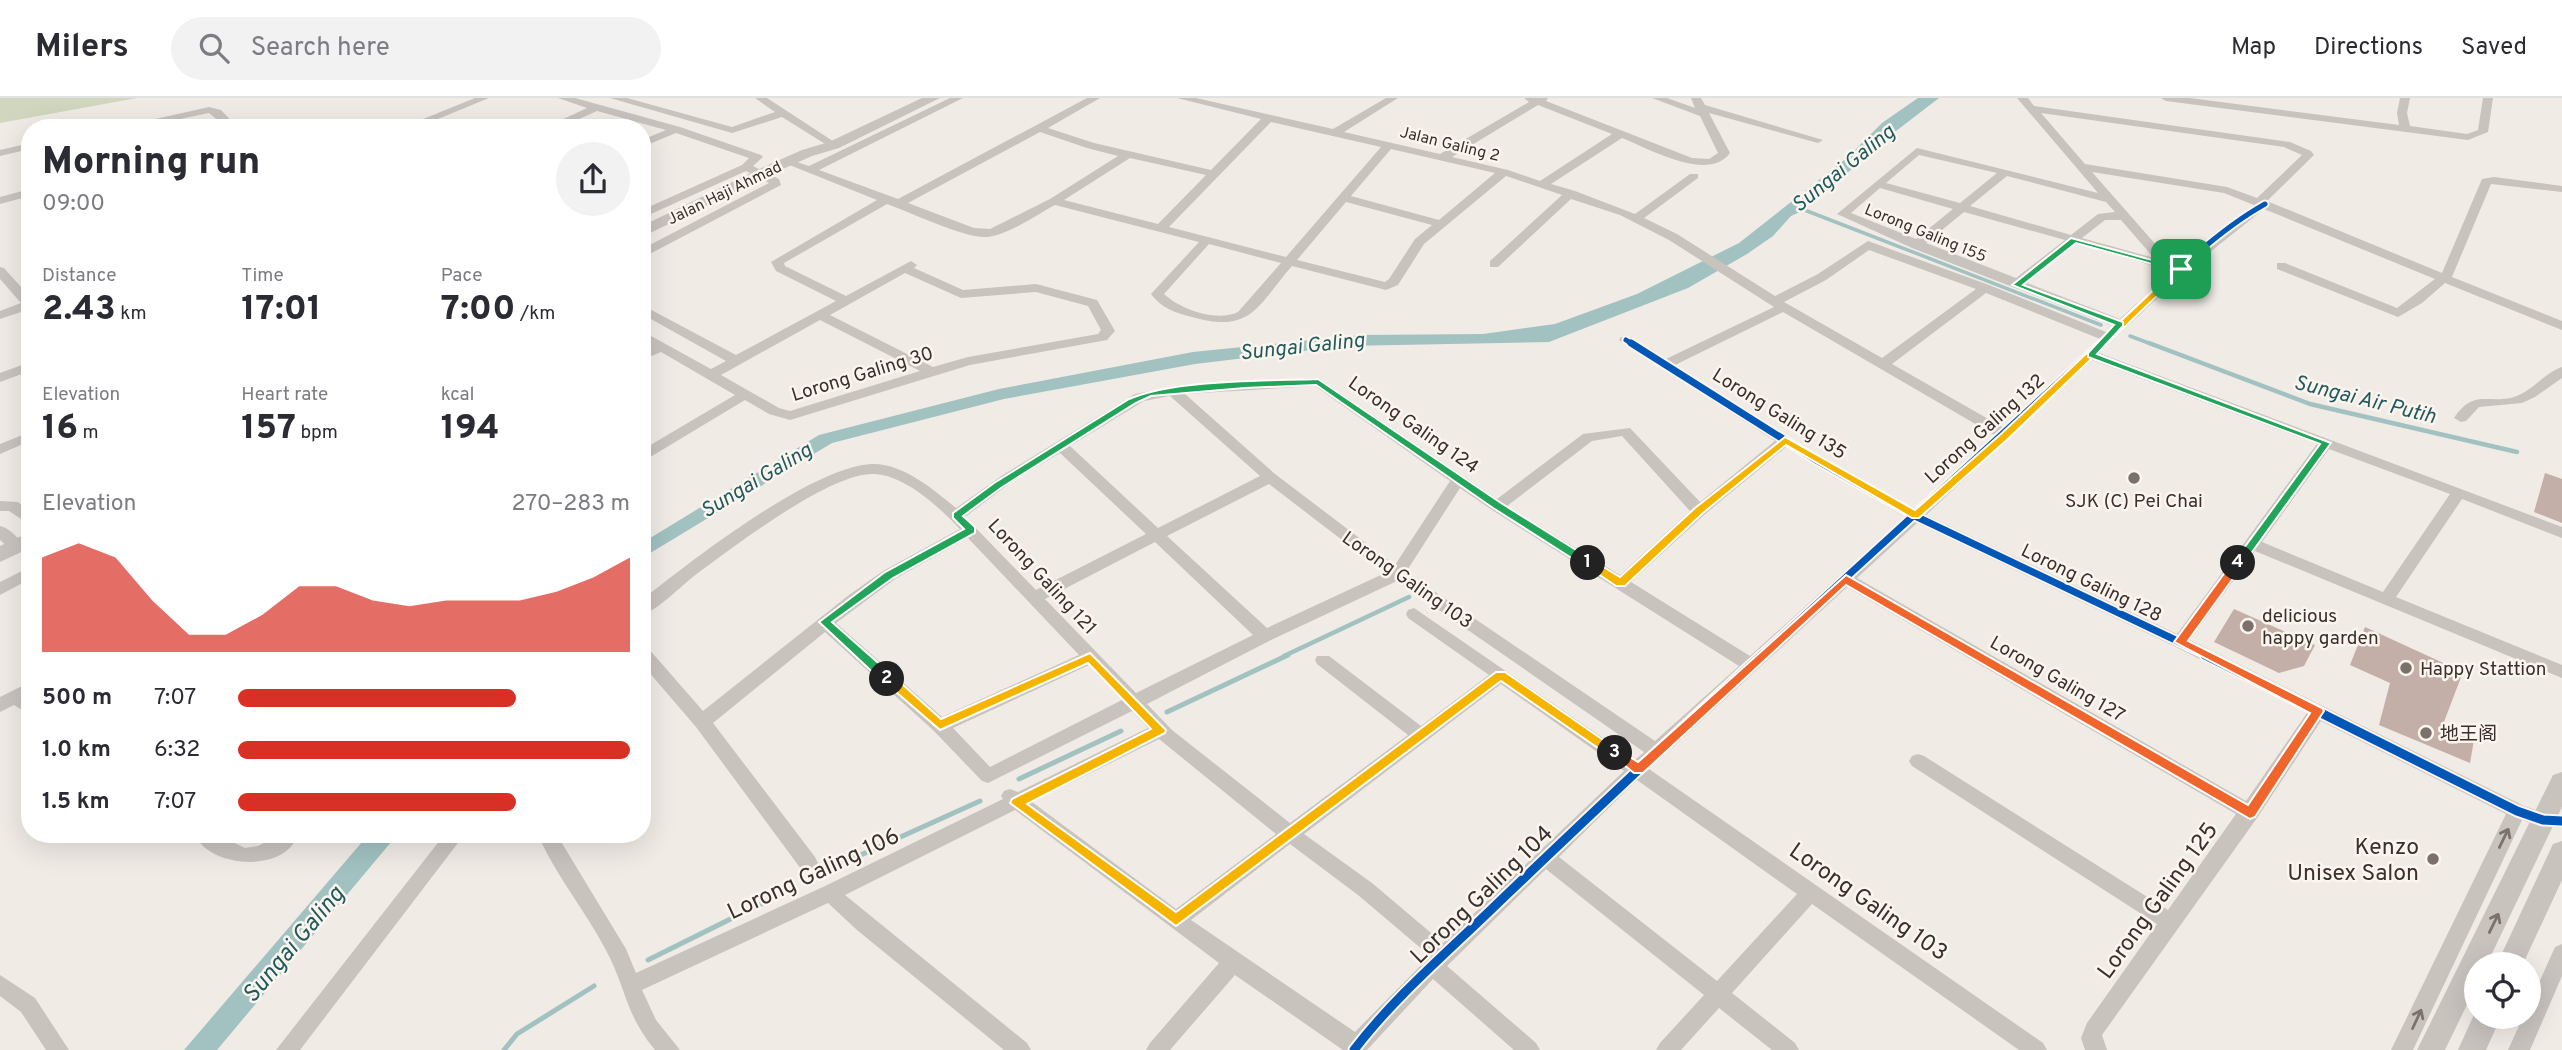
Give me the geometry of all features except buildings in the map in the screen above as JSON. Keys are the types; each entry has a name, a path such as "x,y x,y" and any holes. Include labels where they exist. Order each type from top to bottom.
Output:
{"street":[{"path":"429,119 484,98"},
{"path":"563,98 638,119"},
{"path":"615,98 732,131 783,113"},
{"path":"633,103 659,98"},
{"path":"760,98 829,142"},
{"path":"770,104 784,98"},
{"name":"Jalan Haji Ahmad","path":"651,227 753,170 788,162 910,98"},
{"name":"Jalan Haji Ahmad","path":"829,142 933,98"},
{"path":"809,170 958,98"},
{"path":"847,301 780,268 777,262 1042,129 1095,98"},
{"name":"Jalan Galing 2","path":"1182,98 1504,172 1572,193 1636,219 1698,251 1779,304 2005,435"},
{"path":"1336,132 1393,98"},
{"path":"1657,98 1700,106 1818,140"},
{"path":"2166,98 2225,102 2459,136 2479,135 2483,132 2488,98"},
{"path":"2405,129 2402,113 2406,98"},
{"path":"1443,157 1536,99 1697,162 1712,161 1721,158 1724,153 1700,106"},
{"path":"1236,110 1246,102"},
{"path":"2025,103 2174,267"},
{"name":"Lorong Galing 132","path":"1639,769 2091,355 2174,267 2262,203 2308,155 2287,144 2025,103"},
{"path":"570,119 597,107"},
{"path":"164,119 208,110 217,112 224,119"},
{"path":"1161,228 1269,117"},
{"path":"651,123 757,157 753,170"},
{"path":"1042,129 1128,155 1214,174"},
{"path":"651,140 676,130"},
{"path":"1543,184 1622,133"},
{"path":"1207,240 1157,294 1160,300 1170,307 1226,320 1243,315 1390,144"},
{"path":"0,153 21,148"},
{"name":"Lorong Galing 155","path":"2112,200 1917,151 1843,214 2120,324"},
{"path":"788,162 985,234 1054,201 1128,155"},
{"path":"2083,167 2204,185 2262,203 2562,326"},
{"path":"651,211 753,170 775,181 775,185 651,249"},
{"path":"1054,201 1386,286 1394,282 1419,242 1504,172"},
{"path":"1916,245 2005,172"},
{"path":"1636,219 1694,176"},
{"path":"2281,266 2398,313 2445,278 2486,181 2562,189"},
{"path":"1878,184 2174,267"},
{"path":"1494,264 1572,193"},
{"path":"0,201 21,195"},
{"path":"1343,198 1440,224"},
{"path":"2017,285 2102,216 2125,216"},
{"path":"1667,364 1779,304 1868,245 2107,337"},
{"name":"Lorong Galing 30","path":"651,340 783,415 797,415 979,358 1102,337 1108,331 1093,303 1036,288 961,294 908,267 847,301"},
{"path":"0,271 21,295"},
{"path":"1883,364 1985,288"},
{"path":"712,374 847,301"},
{"path":"0,315 21,307"},
{"path":"651,314 736,361"},
{"path":"821,315 932,372"},
{"name":"Lorong Galing 135","path":"1626,340 1785,440 1915,516"},
{"path":"651,352 662,346"},
{"path":"2091,355 2562,533"},
{"path":"0,378 21,370"},
{"path":"2462,418 2467,407 2475,403 2511,402 2524,398 2562,371"},
{"name":"Lorong Galing 124","path":"957,516 997,486 1140,397 1173,391 1318,382 1497,506 1753,666"},
{"name":"Lorong Galing 103","path":"1173,391 1270,477 1396,574 1657,751"},
{"path":"651,452 746,394"},
{"path":"1497,506 1588,436 1625,431 1699,511"},
{"path":"0,449 21,440"},
{"path":"1620,583 1699,511 1785,440"},
{"path":"2180,642 2326,443"},
{"path":"1061,446 1265,636"},
{"name":"Lorong Galing 121","path":"651,602 716,551 831,481 852,472 874,469 901,479 957,516 1160,730 1289,833 1365,888 1529,1050"},
{"path":"1035,597 1270,477"},
{"path":"824,622 940,726 988,776 1265,636 1373,589 1396,574 1458,480"},
{"path":"2386,599 2459,492"},
{"path":"0,506 13,506 21,513"},
{"name":"Lorong Galing 128","path":"1915,516 2180,642 2517,811 2553,820"},
{"path":"702,722 824,622 889,575 971,530"},
{"path":"0,531 15,547"},
{"path":"2252,544 2562,671"},
{"path":"0,589 21,577"},
{"name":"Lorong Galing 127","path":"1846,579 2250,813"},
{"name":"Lorong Galing 103","path":"1414,614 1639,769 2036,1050"},
{"path":"940,726 1090,657"},
{"path":"1323,660 1419,734"},
{"path":"651,662 702,722 808,863"},
{"path":"1176,920 1500,675"},
{"name":"Lorong Galing 125","path":"2096,1050 2091,1038 2094,1030 2169,921 2250,813 2318,711"},
{"name":"Lorong Galing 106","path":"631,985 830,893 1013,799 1160,730"},
{"path":"1918,761 2169,921"},
{"name":"Lorong Galing 104","path":"1355,1048 1370,1029 1439,961 1639,769"},
{"path":"2431,1050 2553,820 2562,782"},
{"path":"1013,799 1233,962 1355,1048"},
{"path":"2402,1050 2517,811"},
{"path":"215,843 230,854 244,858 270,850 281,843"},
{"path":"287,1050 450,843"},
{"path":"552,843 619,955 638,1007 649,1027 669,1050"},
{"path":"2516,952 2562,852"},
{"path":"1545,857 1788,1050"},
{"path":"1667,1050 1812,891"},
{"path":"830,893 864,924 1020,1050"},
{"path":"2541,980 2562,953"},
{"path":"1157,1050 1233,962"},
{"path":"0,984 28,1005 58,1050"},
{"path":"2472,1050 2482,1029"},
{"path":"2519,1050 2525,1029"}],"green space":[{"path":"0,98 137,98 21,119 0,123"}],"water":[{"path":"1889,127 1882,145 1804,210 1791,216 1773,236 1747,254 1688,288 1549,342 1345,346 1195,364 1004,399 832,443 651,553 651,538 819,435 999,389 1193,352 1362,335 1483,334 1555,324 1637,294 1739,243"},
{"path":"361,843 390,843 217,1050 184,1050"}],"waterway":[{"name":"Sungai Galing","path":"1862,154 1889,127 1930,98"},
{"name":"Sungai Air Putih","path":"1802,209 2101,325"},
{"name":"Sungai Air Putih","path":"2130,336 2154,345"},
{"name":"Sungai Air Putih","path":"2149,343 2310,404 2517,452"},
{"path":"1284,656 1409,597"},
{"path":"1167,712 1288,655"},
{"path":"1019,779 1121,731"},
{"path":"832,868 980,801"},
{"path":"648,960 789,890"},
{"path":"504,1050 517,1034 594,986"}],"cycle path":[{"path":"1354,1050 1370,1029 1433,966 1656,751 2005,435 2181,269 2249,213 2265,204"},
{"path":"1626,340 1818,461 1915,516 2180,642 2517,811 2543,820 2562,821"}],"place":[{"name":"SJK (C) Pei Chai","path":"2134,478"},
{"name":"delicious happy garden","path":"2248,626"},
{"name":"Happy Stattion","path":"2406,668"},
{"name":"地王阁","path":"2426,733"},
{"name":"Kenzo Unisex Salon","path":"2433,859"}],"route":[{"path":"2181,269 2074,240 2017,285 2120,324 2107,337 2091,355 2326,443 2180,642 2318,711 2250,813 1846,579 1639,769 1500,675 1176,920 1016,803 1160,730 1090,657 940,726 824,622 889,575 971,530 957,516 1008,478 1150,393 1318,382 1497,506 1620,583 1699,511 1785,440 1915,516 2005,435 2091,355 2120,324 2181,269"}]}
